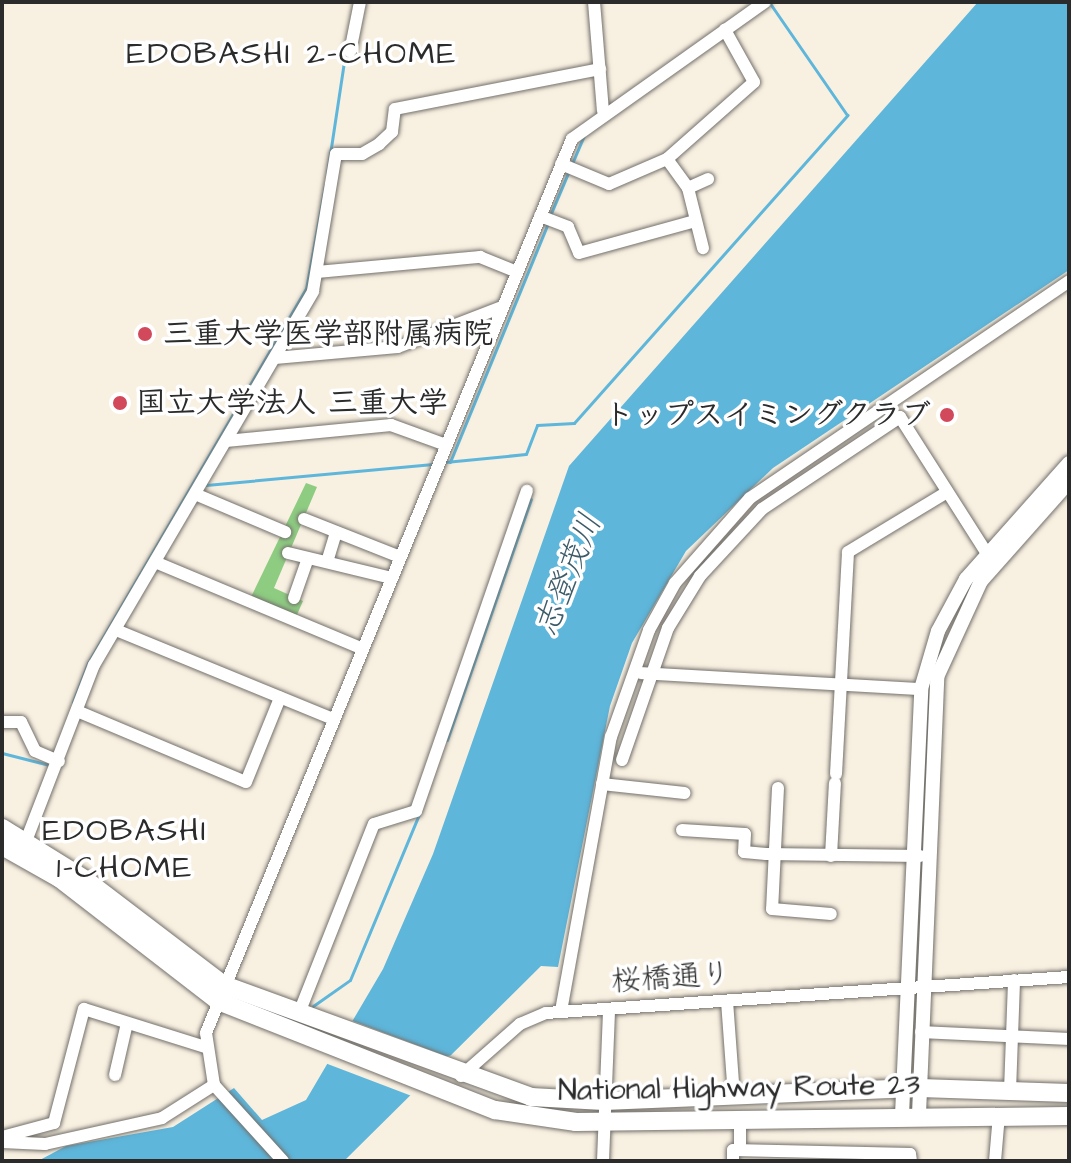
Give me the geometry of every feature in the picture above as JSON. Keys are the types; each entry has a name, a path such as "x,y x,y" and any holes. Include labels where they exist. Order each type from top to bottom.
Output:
{"highway":[{"name":"National Highway Route 23","path":"2,828 26,841 221,993 279,1006 455,1074 531,1097 604,1101 911,1088 1069,1093"},
{"name":"National Highway Route 23","path":"2,846 59,878 273,1027 434,1090 495,1110 604,1121 999,1114 1069,1116"}],"main road":[{"path":"911,1088 921,1032 921,689 948,612 986,552 1069,463"},
{"path":"911,1115 906,988 935,692 951,634 1000,556 1069,482"}],"street":[{"path":"350,52 360,2"},
{"path":"594,2 603,111"},
{"path":"283,1161 217,1090 205,1047 221,993 331,718 561,164 576,131 765,2"},
{"path":"561,164 609,184 667,159 754,82 725,30"},
{"path":"26,841 54,759 116,630 275,358 317,272 336,154 362,154 379,144 392,132 395,109 600,69"},
{"path":"667,159 688,188 703,248"},
{"path":"688,188 708,179"},
{"path":"540,216 568,227 579,253 695,221"},
{"path":"317,272 480,257 517,272"},
{"path":"561,1011 602,784 632,672 675,583 750,498 1069,281"},
{"path":"275,358 398,347 502,307"},
{"path":"622,760 649,673 680,606 738,532 900,417 986,552"},
{"path":"226,441 391,425 446,445"},
{"path":"299,1013 374,824 416,811 527,491"},
{"path":"831,856 848,552 947,492"},
{"path":"195,494 285,532"},
{"path":"304,519 400,557"},
{"path":"327,562 336,532"},
{"path":"288,553 391,578"},
{"path":"294,598 308,558"},
{"path":"155,562 361,648"},
{"path":"116,630 331,718"},
{"path":"632,672 921,689"},
{"path":"77,711 246,782 280,698"},
{"path":"2,722 21,722 35,751 54,759"},
{"path":"602,784 685,793"},
{"path":"778,788 772,909 831,914"},
{"path":"682,830 745,834 744,852 920,856"},
{"name":"桜橋通り","path":"455,1074 520,1024 561,1011 1069,977"},
{"path":"1010,1091 1014,980"},
{"path":"727,1001 734,1096"},
{"path":"2,1139 54,1123 84,1009 205,1047"},
{"path":"603,1161 609,1009"},
{"path":"115,1075 127,1023"},
{"path":"921,1032 1069,1039"},
{"path":"2,1139 45,1144 162,1118 217,1090"},
{"path":"995,1161 999,1114"},
{"path":"740,1118 737,1155 910,1154 911,1161"}],"green space":[{"path":"306,483 317,487 274,588 303,601 296,617 251,597"}],"water":[{"name":"志登茂川","path":"978,2 1069,2 1069,270 773,468 686,551 632,643 610,706 558,967 541,966 344,1161 38,1161 66,1146 173,1127 234,1088 262,1120 306,1100 383,969 433,854 569,466"}],"pier":[{"path":"350,1020 446,1056 459,1055 417,1098 325,1063"}],"waterway":[{"path":"445,462 526,454 537,425 574,423 847,115 769,2"},
{"path":"327,174 345,55"},
{"path":"571,166 584,136"},
{"path":"549,218 568,173"},
{"path":"73,702 88,663 306,289 325,185"},
{"path":"450,462 547,225"},
{"path":"206,485 433,464"},
{"path":"447,740 531,499"},
{"path":"2,753 49,765"},
{"path":"313,1006 350,980 419,814"}],"place":[{"name":"三重大学医学部附属病院","path":"145,334"},
{"name":"国立大学法人 三重大学","path":"120,403"},
{"name":"トップスイミングクラブ","path":"947,415"}],"district":[{"name":"EDOBASHI 2-CHOME","path":"292,54"},
{"name":"EDOBASHI 1-CHOME","path":"125,850"}]}
